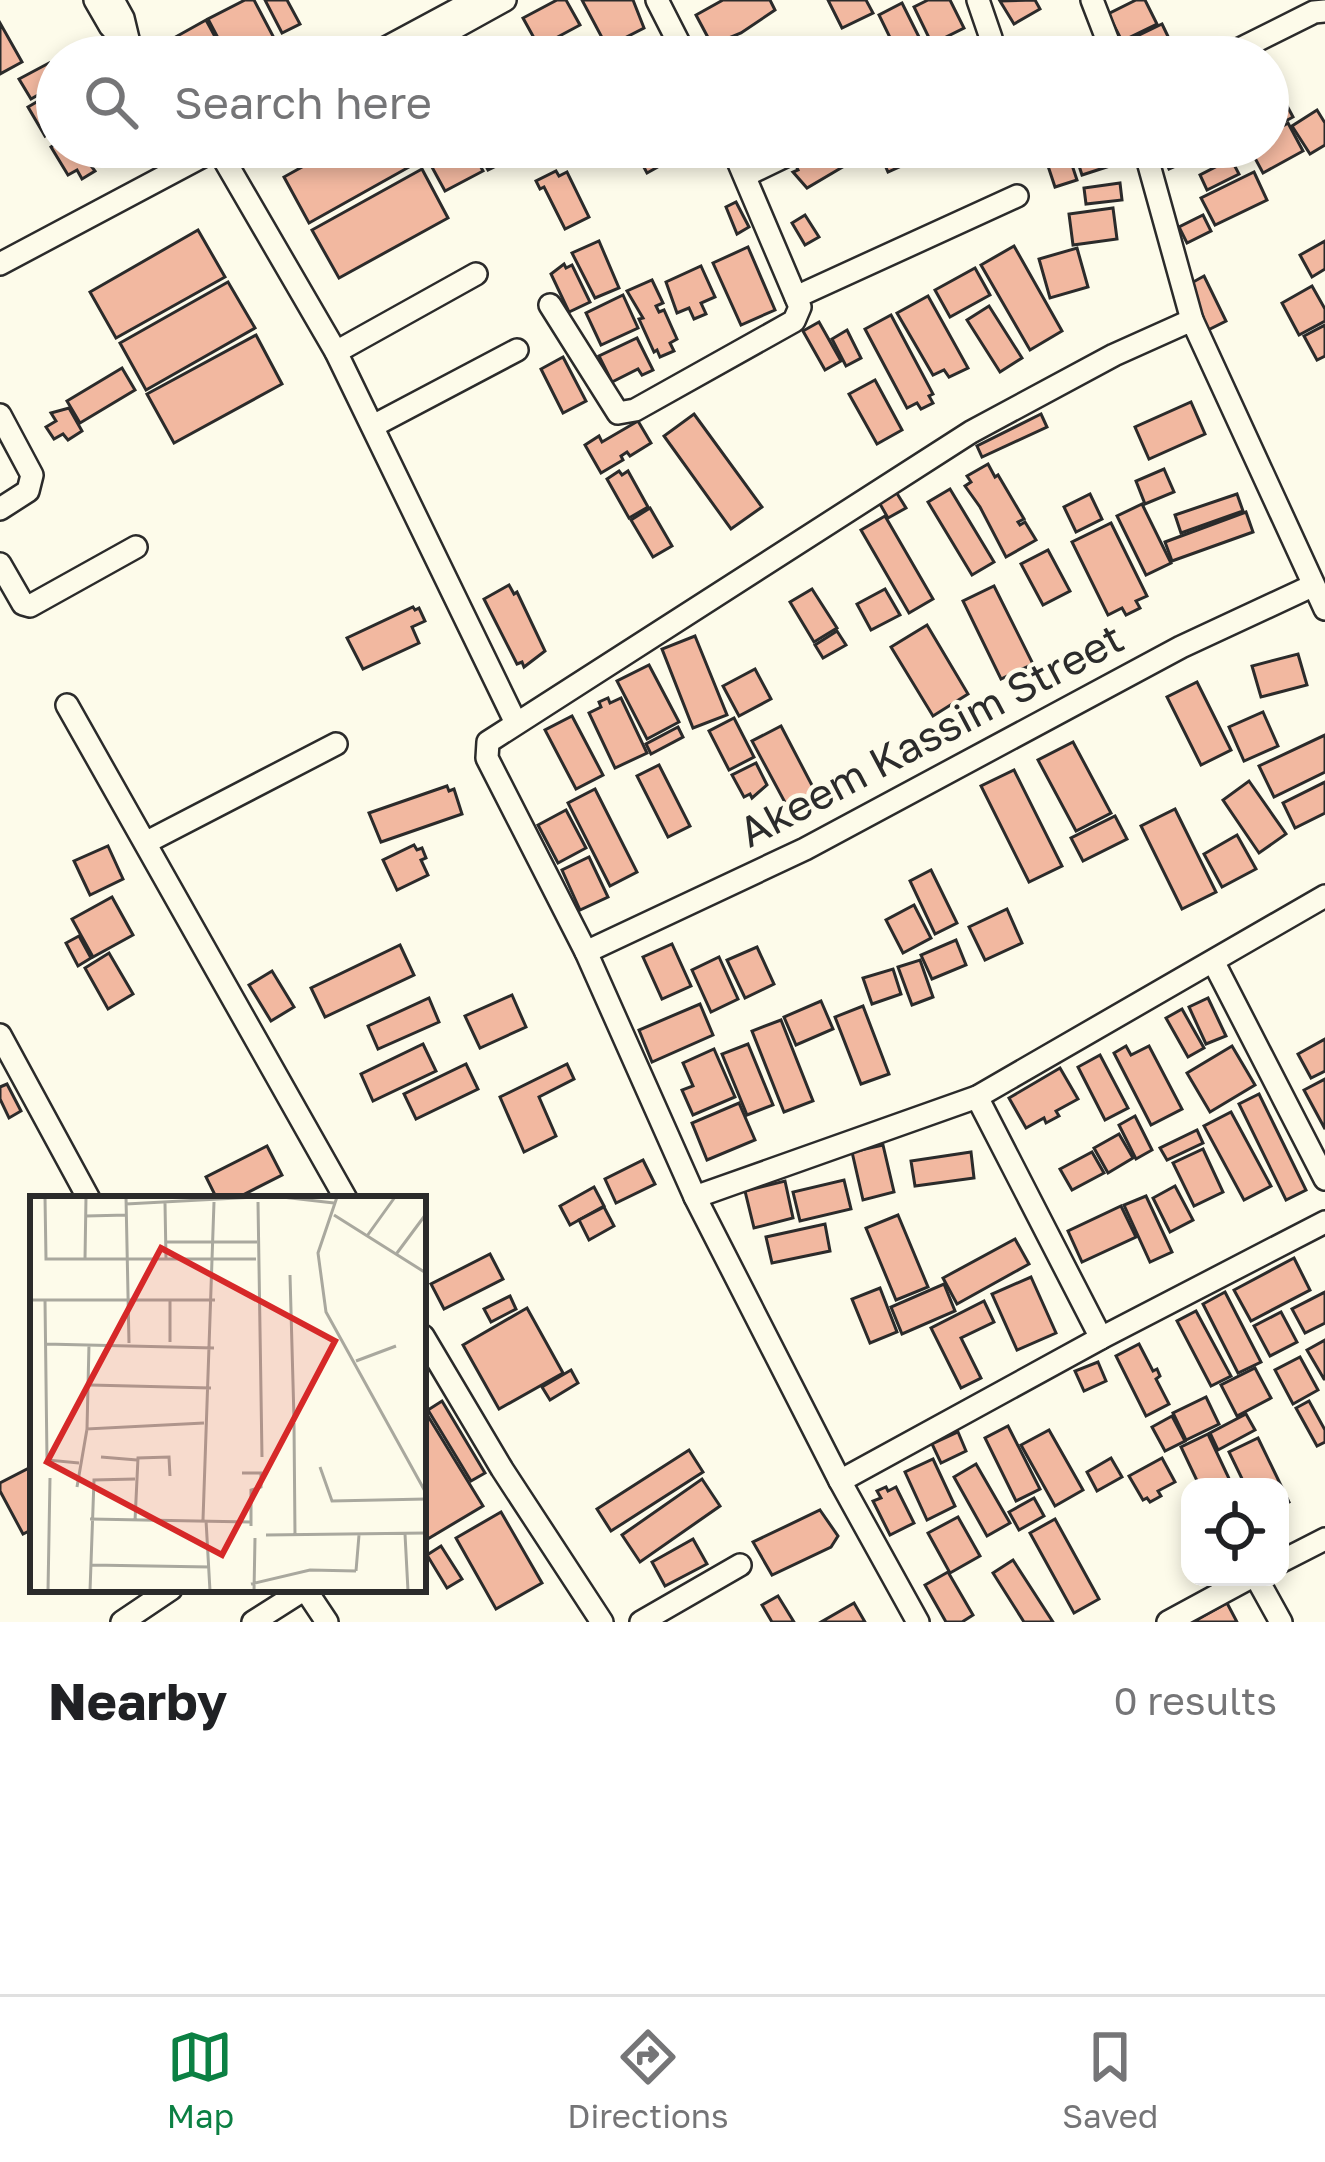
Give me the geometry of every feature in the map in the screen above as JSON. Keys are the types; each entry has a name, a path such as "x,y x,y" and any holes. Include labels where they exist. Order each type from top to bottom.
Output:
{"street":[{"path":"95,0 120,36"},
{"path":"112,0 129,36"},
{"path":"408,36 475,0"},
{"path":"440,36 505,0"},
{"path":"657,0 675,36"},
{"path":"977,0 990,36"},
{"path":"1092,0 1106,36"},
{"path":"1266,36 1325,11"},
{"path":"0,264 178,168"},
{"path":"225,168 336,352 516,722"},
{"path":"550,305 618,413 634,410 794,321 800,307 742,168"},
{"path":"746,175 760,168"},
{"path":"1150,168 1192,320 1325,609"},
{"path":"796,297 1017,196"},
{"path":"336,352 476,274"},
{"path":"918,1622 695,1197 586,952 487,758 488,742 971,432 1114,355 1192,320"},
{"path":"373,426 517,350"},
{"path":"0,415 32,476 28,491 0,509"},
{"path":"0,564 23,604 30,606 136,547"},
{"name":"Akeem Kassim Street","path":"586,952 805,849 1181,647 1312,586"},
{"path":"68,705 344,1196"},
{"path":"147,842 336,744"},
{"path":"695,1197 977,1096 1325,896"},
{"path":"1214,963 1325,1179"},
{"path":"0,1035 87,1196"},
{"path":"977,1096 1101,1338"},
{"path":"840,1481 1325,1222"},
{"path":"426,1341 602,1622"},
{"path":"1289,1557 1325,1539"},
{"path":"641,1622 740,1565"},
{"path":"1168,1622 1236,1586"},
{"path":"1259,1586 1281,1622"},
{"path":"122,1622 167,1592"},
{"path":"254,1622 299,1592"},
{"path":"306,1592 327,1622"}],"building":[{"path":"254,0 273,36 217,36 208,19"},
{"path":"265,0 287,0 300,24 282,33"},
{"path":"566,0 580,25 560,36 533,36 523,18"},
{"path":"582,0 633,0 644,28 628,36 601,36"},
{"path":"723,0 770,0 775,10 734,36 707,36 696,15"},
{"path":"828,0 866,0 873,13 842,28"},
{"path":"928,0 950,0 964,28 948,36 928,36 914,7"},
{"path":"1035,0 1040,9 1014,24 1000,1"},
{"path":"1145,0 1157,24 1132,36 1119,36 1108,14"},
{"path":"902,3 918,36 889,36 879,15"},
{"path":"206,20 215,36 177,36"},
{"path":"0,23 22,62 0,74"},
{"path":"1162,24 1168,36 1137,36"},
{"path":"36,70 36,96 31,99 19,79"},
{"path":"1317,110 1325,123 1325,145 1310,154 1292,126"},
{"path":"1289,125 1303,151 1289,159"},
{"path":"64,168 95,171 82,179 77,170 68,175"},
{"path":"300,168 407,168 309,223 284,177"},
{"path":"432,168 481,168 483,171 445,191"},
{"path":"841,168 807,188 793,172"},
{"path":"1049,168 1073,168 1077,180 1055,187"},
{"path":"1214,168 1236,168 1239,174 1207,190 1200,175"},
{"path":"422,169 448,218 339,278 312,230"},
{"path":"556,171 559,176 567,172 589,217 565,229 544,187 540,189 536,181"},
{"path":"1254,172 1267,200 1215,225 1201,198"},
{"path":"1120,183 1122,200 1086,204 1084,188"},
{"path":"736,202 749,227 737,234 726,207"},
{"path":"1113,208 1117,239 1073,245 1069,214"},
{"path":"805,215 819,237 805,245 792,223"},
{"path":"1203,215 1211,231 1187,243 1179,227"},
{"path":"198,230 225,277 116,338 90,292"},
{"path":"599,241 619,288 595,298 572,253"},
{"path":"1325,241 1325,269 1312,277 1300,255"},
{"path":"1014,246 1062,331 1030,350 981,265"},
{"path":"748,247 775,310 741,325 713,263"},
{"path":"1077,248 1088,287 1050,298 1039,259"},
{"path":"564,264 566,268 572,265 590,302 569,312 551,274"},
{"path":"701,266 715,297 701,303 706,314 694,319 689,308 677,313 666,282"},
{"path":"975,268 990,295 950,317 935,290"},
{"path":"1204,276 1226,321 1208,330 1186,286"},
{"path":"652,280 663,303 656,306 659,312 664,310 677,339 670,343 674,351 660,357 627,291"},
{"path":"228,282 255,328 146,390 120,343"},
{"path":"1312,286 1325,309 1325,321 1299,335 1282,303"},
{"path":"623,295 638,328 601,345 586,313"},
{"path":"928,296 968,368 949,377 944,370 933,375 897,313"},
{"path":"989,306 1022,358 1000,372 967,320"},
{"path":"891,315 933,394 929,396 933,403 921,409 917,403 907,408 865,329"},
{"path":"819,322 841,361 825,370 803,331"},
{"path":"1325,325 1325,356 1317,360 1304,336"},
{"path":"847,330 861,358 846,366 832,339"},
{"path":"256,335 282,384 174,443 147,394"},
{"path":"637,338 653,370 642,375 638,369 612,382 599,356"},
{"path":"563,357 586,401 563,413 541,369"},
{"path":"122,368 135,390 80,423 67,401"},
{"path":"875,380 902,430 877,444 849,394"},
{"path":"1191,402 1205,434 1149,459 1135,427"},
{"path":"69,408 82,431 68,440 63,434 54,439 46,427 56,421 51,413"},
{"path":"694,414 762,507 731,529 664,436"},
{"path":"1041,414 1047,427 982,457 977,446"},
{"path":"638,421 651,443 630,456 627,452 623,460 601,473 585,445 599,436 602,442"},
{"path":"988,464 1024,519 1018,522 1025,522 1036,540 1006,557 965,486 971,482 967,476"},
{"path":"1164,469 1174,492 1145,504 1136,481"},
{"path":"619,471 622,475 628,471 648,507 629,518 607,479"},
{"path":"893,487 906,508 888,518 876,497"},
{"path":"950,489 994,562 972,575 928,502"},
{"path":"1090,494 1102,519 1076,532 1064,507"},
{"path":"1237,494 1243,511 1181,533 1175,515"},
{"path":"1142,504 1171,563 1146,575 1117,516"},
{"path":"650,508 672,546 653,557 631,520"},
{"path":"1246,512 1253,532 1172,561 1165,542"},
{"path":"885,516 933,599 909,613 861,530"},
{"path":"1111,523 1147,596 1136,601 1140,608 1126,615 1122,608 1108,615 1072,542"},
{"path":"1048,550 1070,591 1043,605 1021,564"},
{"path":"509,585 517,592 545,651 524,667 522,662 517,664 484,599"},
{"path":"994,586 1033,664 1001,679 963,601"},
{"path":"812,589 837,628 814,642 790,602"},
{"path":"885,589 900,615 871,630 857,604"},
{"path":"419,608 425,621 412,627 419,643 363,669 347,638"},
{"path":"927,625 968,694 933,716 891,647"},
{"path":"837,631 846,645 823,658 815,645"},
{"path":"695,636 727,715 693,728 662,649"},
{"path":"1298,654 1307,685 1261,697 1252,666"},
{"path":"649,665 679,722 647,739 617,681"},
{"path":"755,669 771,699 739,716 723,686"},
{"path":"1197,682 1231,750 1201,765 1167,697"},
{"path":"608,698 610,703 621,698 647,753 615,768 589,713"},
{"path":"1263,712 1278,746 1244,761 1229,727"},
{"path":"572,716 603,775 576,789 545,730"},
{"path":"734,718 754,757 729,770 709,731"},
{"path":"781,726 816,793 788,808 752,741"},
{"path":"678,727 683,737 651,754 646,744"},
{"path":"1325,735 1325,772 1274,797 1259,766"},
{"path":"1073,742 1111,813 1076,831 1038,760"},
{"path":"756,763 767,785 752,798 750,794 744,797 732,775"},
{"path":"659,765 690,826 668,837 637,776"},
{"path":"1014,770 1062,866 1029,882 981,786"},
{"path":"1249,781 1286,834 1259,853 1223,800"},
{"path":"1325,782 1325,813 1295,828 1283,803"},
{"path":"447,786 449,791 454,789 462,814 381,842 369,813"},
{"path":"595,789 637,872 610,886 568,803"},
{"path":"1175,809 1216,892 1182,909 1141,826"},
{"path":"566,810 586,848 558,863 538,825"},
{"path":"1115,816 1127,839 1083,861 1071,838"},
{"path":"1237,835 1256,869 1222,887 1204,854"},
{"path":"414,845 417,850 422,848 428,875 397,890 383,860"},
{"path":"108,846 123,879 90,895 74,861"},
{"path":"589,857 608,897 580,910 562,870"},
{"path":"931,870 957,923 935,934 910,881"},
{"path":"112,897 133,935 93,957 72,919"},
{"path":"914,905 931,938 903,953 886,920"},
{"path":"1007,909 1022,943 985,960 969,927"},
{"path":"79,936 91,958 78,966 66,943"},
{"path":"956,940 966,965 932,979 921,955"},
{"path":"672,944 691,986 662,999 643,957"},
{"path":"400,945 414,975 325,1017 311,988"},
{"path":"757,947 774,984 745,998 727,960"},
{"path":"109,953 133,994 108,1009 85,968"},
{"path":"719,957 738,999 711,1012 692,970"},
{"path":"920,960 933,997 912,1005 898,967"},
{"path":"893,969 901,994 872,1004 863,978"},
{"path":"272,971 294,1007 271,1021 249,985"},
{"path":"512,995 526,1027 480,1048 465,1016"},
{"path":"429,998 439,1022 378,1049 368,1026"},
{"path":"1208,998 1226,1036 1206,1044 1189,1007"},
{"path":"821,1001 833,1029 796,1045 784,1017"},
{"path":"700,1004 713,1035 652,1062 639,1030"},
{"path":"863,1006 889,1074 861,1084 835,1017"},
{"path":"1182,1009 1204,1048 1188,1057 1166,1018"},
{"path":"781,1020 813,1101 784,1112 752,1031"},
{"path":"1325,1039 1325,1071 1311,1078 1298,1054"},
{"path":"423,1044 436,1071 373,1101 361,1074"},
{"path":"748,1044 773,1105 747,1115 722,1054"},
{"path":"1126,1046 1131,1055 1149,1046 1182,1109 1151,1125 1114,1053"},
{"path":"1232,1046 1255,1085 1210,1112 1187,1073"},
{"path":"714,1049 735,1097 693,1115 682,1090 693,1086 683,1063"},
{"path":"1100,1055 1128,1108 1105,1120 1078,1067"},
{"path":"466,1064 478,1089 416,1119 404,1094"},
{"path":"567,1064 574,1079 539,1097 556,1136 524,1152 500,1097"},
{"path":"1060,1068 1078,1099 1056,1111 1059,1116 1026,1128 1009,1098"},
{"path":"1325,1079 1325,1129 1304,1090"},
{"path":"7,1084 21,1111 9,1118 0,1099 0,1087"},
{"path":"1259,1094 1306,1190 1286,1200 1239,1104"},
{"path":"739,1103 755,1140 707,1160 692,1123"},
{"path":"1231,1112 1271,1186 1244,1200 1204,1126"},
{"path":"1135,1116 1152,1150 1136,1159 1119,1125"},
{"path":"1197,1130 1203,1143 1167,1160 1160,1148"},
{"path":"1119,1134 1133,1158 1108,1173 1094,1148"},
{"path":"883,1145 894,1192 863,1200 852,1152"},
{"path":"267,1146 282,1175 241,1196 216,1196 206,1177"},
{"path":"1203,1149 1223,1192 1194,1206 1173,1163"},
{"path":"971,1152 974,1178 915,1186 911,1161"},
{"path":"1092,1152 1104,1173 1072,1190 1060,1169"},
{"path":"643,1160 655,1184 616,1203 605,1179"},
{"path":"844,1180 851,1209 800,1221 793,1192"},
{"path":"785,1181 793,1218 754,1228 745,1191"},
{"path":"1175,1186 1193,1220 1170,1232 1153,1198"},
{"path":"594,1187 604,1206 570,1225 560,1206"},
{"path":"1146,1196 1172,1252 1150,1262 1124,1205"},
{"path":"1121,1206 1136,1237 1082,1262 1068,1231"},
{"path":"604,1207 614,1226 589,1240 579,1220"},
{"path":"898,1215 928,1287 896,1300 866,1228"},
{"path":"825,1224 830,1251 772,1263 766,1237"},
{"path":"1015,1239 1029,1264 957,1304 943,1278"},
{"path":"490,1254 503,1279 444,1309 431,1284"},
{"path":"1294,1258 1310,1290 1251,1321 1234,1290"},
{"path":"1031,1277 1056,1333 1017,1350 992,1294"},
{"path":"944,1284 955,1311 902,1334 891,1307"},
{"path":"880,1288 897,1332 870,1343 852,1299"},
{"path":"1225,1292 1261,1362 1238,1373 1203,1304"},
{"path":"1325,1292 1325,1323 1305,1333 1292,1309"},
{"path":"510,1296 516,1309 491,1322 484,1309"},
{"path":"984,1301 994,1322 961,1338 981,1378 961,1388 931,1328"},
{"path":"527,1308 563,1373 499,1409 463,1345"},
{"path":"1196,1311 1231,1376 1211,1386 1177,1321"},
{"path":"1281,1312 1297,1342 1270,1356 1254,1326"},
{"path":"1325,1340 1325,1379 1324,1379 1307,1350"},
{"path":"1139,1344 1153,1371 1157,1369 1160,1376 1156,1379 1169,1404 1146,1416 1116,1356"},
{"path":"1300,1357 1318,1390 1293,1404 1275,1370"},
{"path":"1098,1362 1106,1381 1084,1391 1075,1371"},
{"path":"1255,1368 1271,1398 1237,1416 1221,1385"},
{"path":"571,1370 578,1383 550,1400 542,1387"},
{"path":"1206,1397 1219,1424 1186,1440 1173,1413"},
{"path":"442,1401 485,1473 471,1481 428,1410"},
{"path":"1309,1401 1325,1430 1325,1442 1317,1446 1296,1408"},
{"path":"426,1413 483,1506 426,1540"},
{"path":"1246,1414 1255,1430 1218,1450 1210,1433"},
{"path":"1172,1416 1185,1441 1165,1451 1152,1427"},
{"path":"1008,1426 1040,1489 1016,1501 985,1438"},
{"path":"1049,1430 1083,1490 1055,1506 1021,1445"},
{"path":"958,1432 966,1451 941,1463 932,1444"},
{"path":"1208,1434 1229,1478 1196,1478 1181,1447"},
{"path":"1258,1438 1277,1478 1242,1478 1229,1452"},
{"path":"689,1450 703,1472 611,1531 597,1509"},
{"path":"1111,1458 1122,1477 1097,1491 1087,1472"},
{"path":"1162,1458 1175,1482 1158,1491 1161,1496 1143,1500 1129,1476"},
{"path":"933,1459 955,1506 927,1520 905,1472"},
{"path":"976,1464 1010,1523 987,1536 954,1477"},
{"path":"30,1468 30,1530 23,1534 0,1483"},
{"path":"702,1479 720,1506 640,1562 622,1535"},
{"path":"886,1487 888,1491 896,1487 914,1523 890,1535 873,1501 881,1498 877,1491"},
{"path":"1034,1498 1044,1516 1019,1530 1009,1512"},
{"path":"820,1510 838,1536 831,1547 772,1575 753,1542"},
{"path":"501,1512 542,1583 496,1609 456,1538"},
{"path":"958,1517 980,1556 950,1573 928,1533"},
{"path":"1055,1519 1099,1599 1074,1613 1030,1533"},
{"path":"693,1539 707,1564 665,1586 652,1562"},
{"path":"441,1546 462,1579 447,1588 427,1555"},
{"path":"1013,1560 1053,1622 1024,1622 993,1573"},
{"path":"948,1572 973,1615 962,1622 946,1622 925,1585"},
{"path":"778,1596 794,1622 772,1622 762,1605"},
{"path":"854,1603 865,1622 821,1622"},
{"path":"1227,1603 1237,1622 1193,1622"}]}
